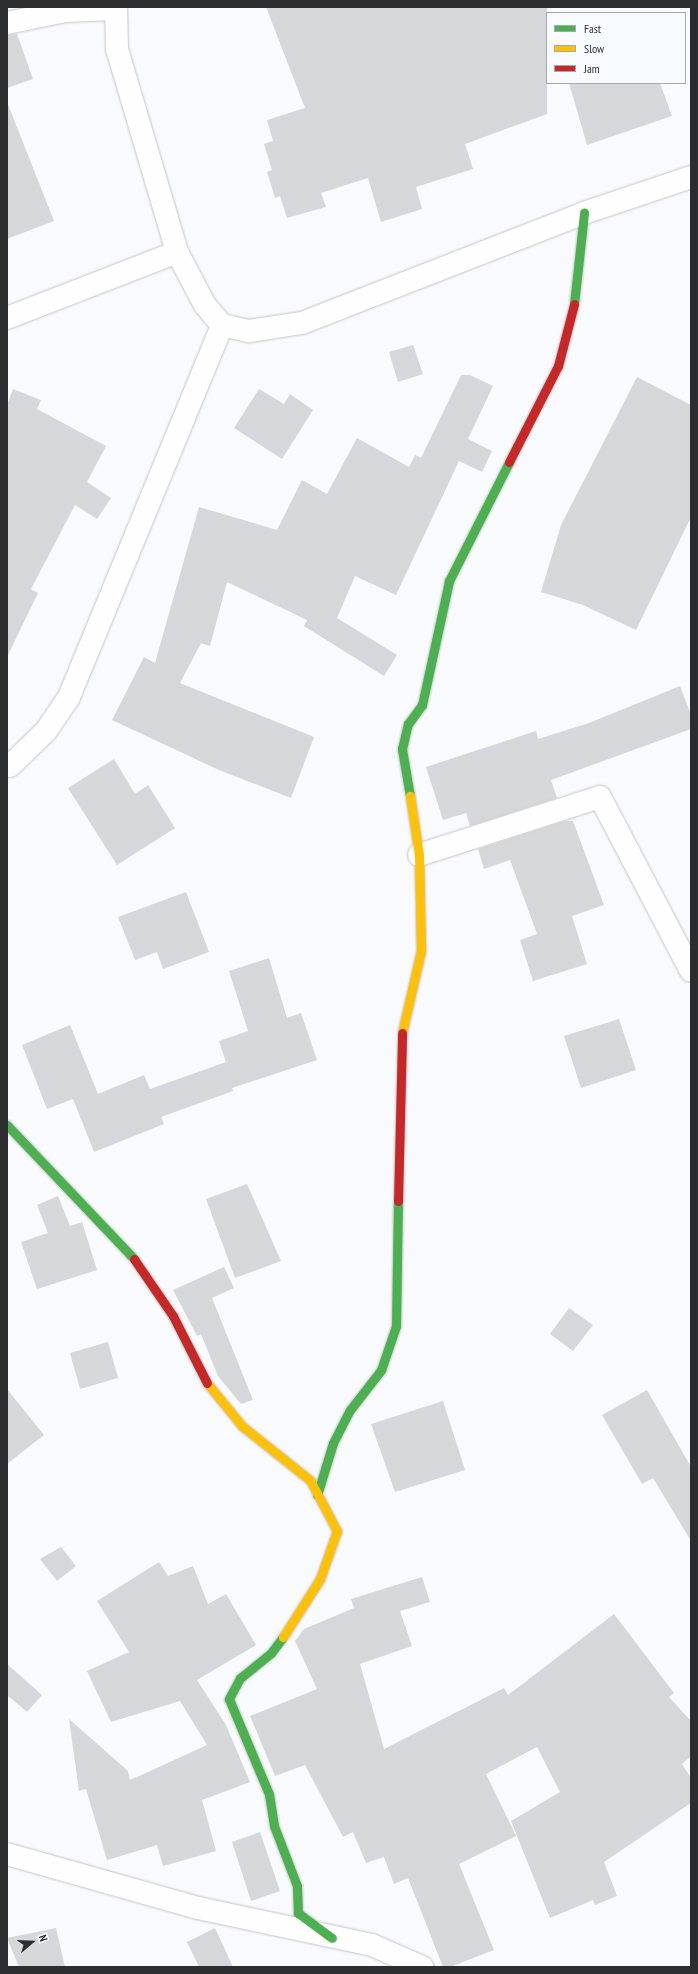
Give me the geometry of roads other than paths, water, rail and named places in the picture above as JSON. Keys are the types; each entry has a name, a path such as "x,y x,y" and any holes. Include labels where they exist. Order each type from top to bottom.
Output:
{"street":[{"path":"7,23 66,11 115,8 117,49 177,252 205,305 222,325 249,331 302,323 584,213 691,177"},
{"path":"317,1495 332,1442 350,1410 381,1370 396,1326 401,1045 421,951 419,855 402,749 408,724 422,705 449,581 558,366 574,307 584,213"},
{"path":"7,318 177,252"},
{"path":"10,766 46,731 69,697 222,325"},
{"path":"419,855 600,797 691,972"},
{"path":"7,1125 131,1254 173,1316 204,1379 242,1426 310,1480 337,1531 320,1579 271,1653 240,1678 229,1699 270,1794 274,1826 297,1886 298,1913 332,1938"},
{"path":"7,1854 198,1908 332,1938 372,1945 422,1967"}]}
